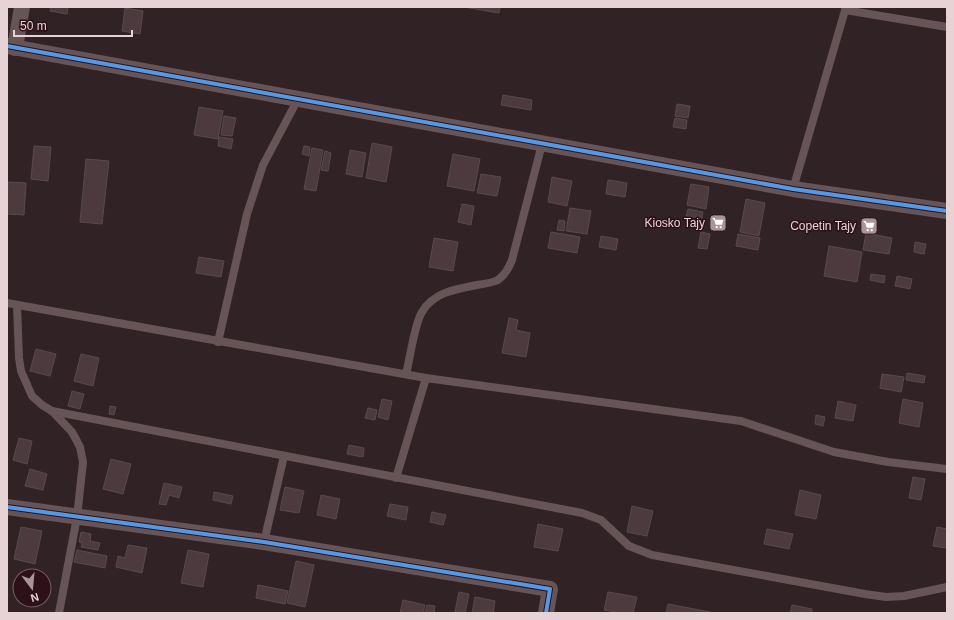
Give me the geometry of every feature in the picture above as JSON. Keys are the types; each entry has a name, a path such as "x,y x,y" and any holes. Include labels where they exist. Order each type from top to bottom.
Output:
{"street":[{"path":"22,7 11,47 793,189 947,211"},
{"path":"7,507 264,542 550,588 546,613"}],"lane":[{"path":"793,189 846,8 947,27"},
{"path":"218,342 247,214 263,165 298,99"},
{"path":"406,374 418,321 422,312 430,301 447,292 498,280 508,270 512,260 542,144"},
{"path":"7,303 218,342 426,378 741,421 834,452 888,462 947,469"},
{"path":"17,305 19,358 21,371 32,396 52,411 72,432 80,447 83,462 76,517 60,613"},
{"path":"396,478 426,378"},
{"path":"52,411 582,513 601,520 629,546 652,555 886,597 904,596 947,588"},
{"path":"264,542 284,456"}],"building":[{"path":"51,7 68,7 67,14 50,11"},
{"path":"464,7 500,7 499,13"},
{"path":"125,8 143,11 140,34 122,31"},
{"path":"503,95 532,100 531,110 501,105"},
{"path":"677,104 690,106 688,118 675,116"},
{"path":"199,107 223,111 218,139 194,135"},
{"path":"224,116 236,118 232,136 221,135"},
{"path":"675,118 687,120 686,129 673,127"},
{"path":"219,137 233,139 231,149 218,146"},
{"path":"372,143 392,147 386,182 366,178"},
{"path":"34,146 51,147 48,181 31,179"},
{"path":"304,146 310,147 309,156 302,154"},
{"path":"312,148 323,150 316,191 304,189"},
{"path":"350,150 366,153 362,177 346,174"},
{"path":"325,151 331,153 328,171 321,170"},
{"path":"453,154 480,159 474,191 447,186"},
{"path":"86,159 109,161 102,224 80,222"},
{"path":"481,174 501,177 497,196 477,193"},
{"path":"552,177 572,181 567,206 548,202"},
{"path":"608,180 627,183 625,197 606,194"},
{"path":"8,182 26,183 24,215 7,214"},
{"path":"691,184 709,187 706,209 687,205"},
{"path":"746,199 765,203 759,236 740,232"},
{"path":"462,204 474,206 471,225 458,222"},
{"path":"570,208 591,211 587,234 566,231"},
{"path":"688,209 703,212 702,218 686,216"},
{"path":"559,220 565,221 564,231 557,230"},
{"path":"551,232 580,237 577,253 548,248"},
{"path":"701,232 710,234 707,249 698,248"},
{"path":"866,233 892,238 889,254 863,250"},
{"path":"738,234 760,238 758,250 736,246"},
{"path":"601,236 618,239 616,250 599,247"},
{"path":"434,238 458,242 453,271 429,267"},
{"path":"915,242 926,244 924,254 914,252"},
{"path":"829,246 862,252 857,282 824,276"},
{"path":"199,257 224,261 221,277 196,273"},
{"path":"871,274 885,276 884,283 870,280"},
{"path":"897,276 912,279 910,289 895,286"},
{"path":"509,318 518,320 516,330 530,333 526,357 502,353"},
{"path":"36,349 56,354 50,376 30,371"},
{"path":"81,354 99,358 93,386 74,381"},
{"path":"907,373 925,376 924,383 906,380"},
{"path":"882,374 904,377 901,392 880,388"},
{"path":"72,391 84,394 80,409 68,406"},
{"path":"382,399 392,401 388,420 378,417"},
{"path":"903,399 923,403 919,427 899,423"},
{"path":"838,401 856,405 853,421 835,418"},
{"path":"110,406 116,407 114,415 109,414"},
{"path":"368,408 377,410 375,420 365,418"},
{"path":"816,415 825,417 823,426 815,424"},
{"path":"19,438 32,441 27,464 13,460"},
{"path":"349,445 364,448 363,457 347,454"},
{"path":"111,459 131,464 123,494 103,489"},
{"path":"30,469 47,474 43,490 25,486"},
{"path":"913,477 925,479 921,500 909,498"},
{"path":"164,483 182,487 179,498 169,495 166,505 159,504"},
{"path":"285,487 304,491 299,513 280,510"},
{"path":"800,490 821,495 816,519 795,515"},
{"path":"214,492 233,496 231,504 213,500"},
{"path":"321,495 340,499 336,519 317,515"},
{"path":"390,504 408,507 406,520 387,516"},
{"path":"632,506 653,511 647,536 627,532"},
{"path":"432,512 446,515 443,525 430,522"},
{"path":"538,524 563,529 558,551 534,547"},
{"path":"21,527 42,531 35,564 14,559"},
{"path":"937,527 947,529 947,548 933,546"},
{"path":"767,529 793,534 789,549 764,544"},
{"path":"81,532 91,534 90,541 100,543 98,550 81,547 82,543 79,542"},
{"path":"128,545 147,548 142,573 116,567 118,556 125,558"},
{"path":"77,550 107,556 105,568 74,562"},
{"path":"188,550 209,554 203,587 181,583"},
{"path":"296,561 314,565 305,607 287,603"},
{"path":"258,585 288,591 285,604 256,598"},
{"path":"459,592 469,594 465,613 455,612"},
{"path":"608,592 637,597 633,613 604,610"},
{"path":"475,597 495,601 493,613 472,613"},
{"path":"403,600 425,605 423,613 400,613"},
{"path":"668,604 710,612 666,613"},
{"path":"427,605 435,606 434,613 425,613"},
{"path":"792,605 812,609 812,613 790,613"}],"cycle path":[{"path":"7,46 793,189 947,211"},
{"path":"7,507 264,542 550,589 546,613"}],"place":[{"name":"Kiosko Tajy","path":"718,223"},
{"name":"Copetin Tajy","path":"869,226"}]}
